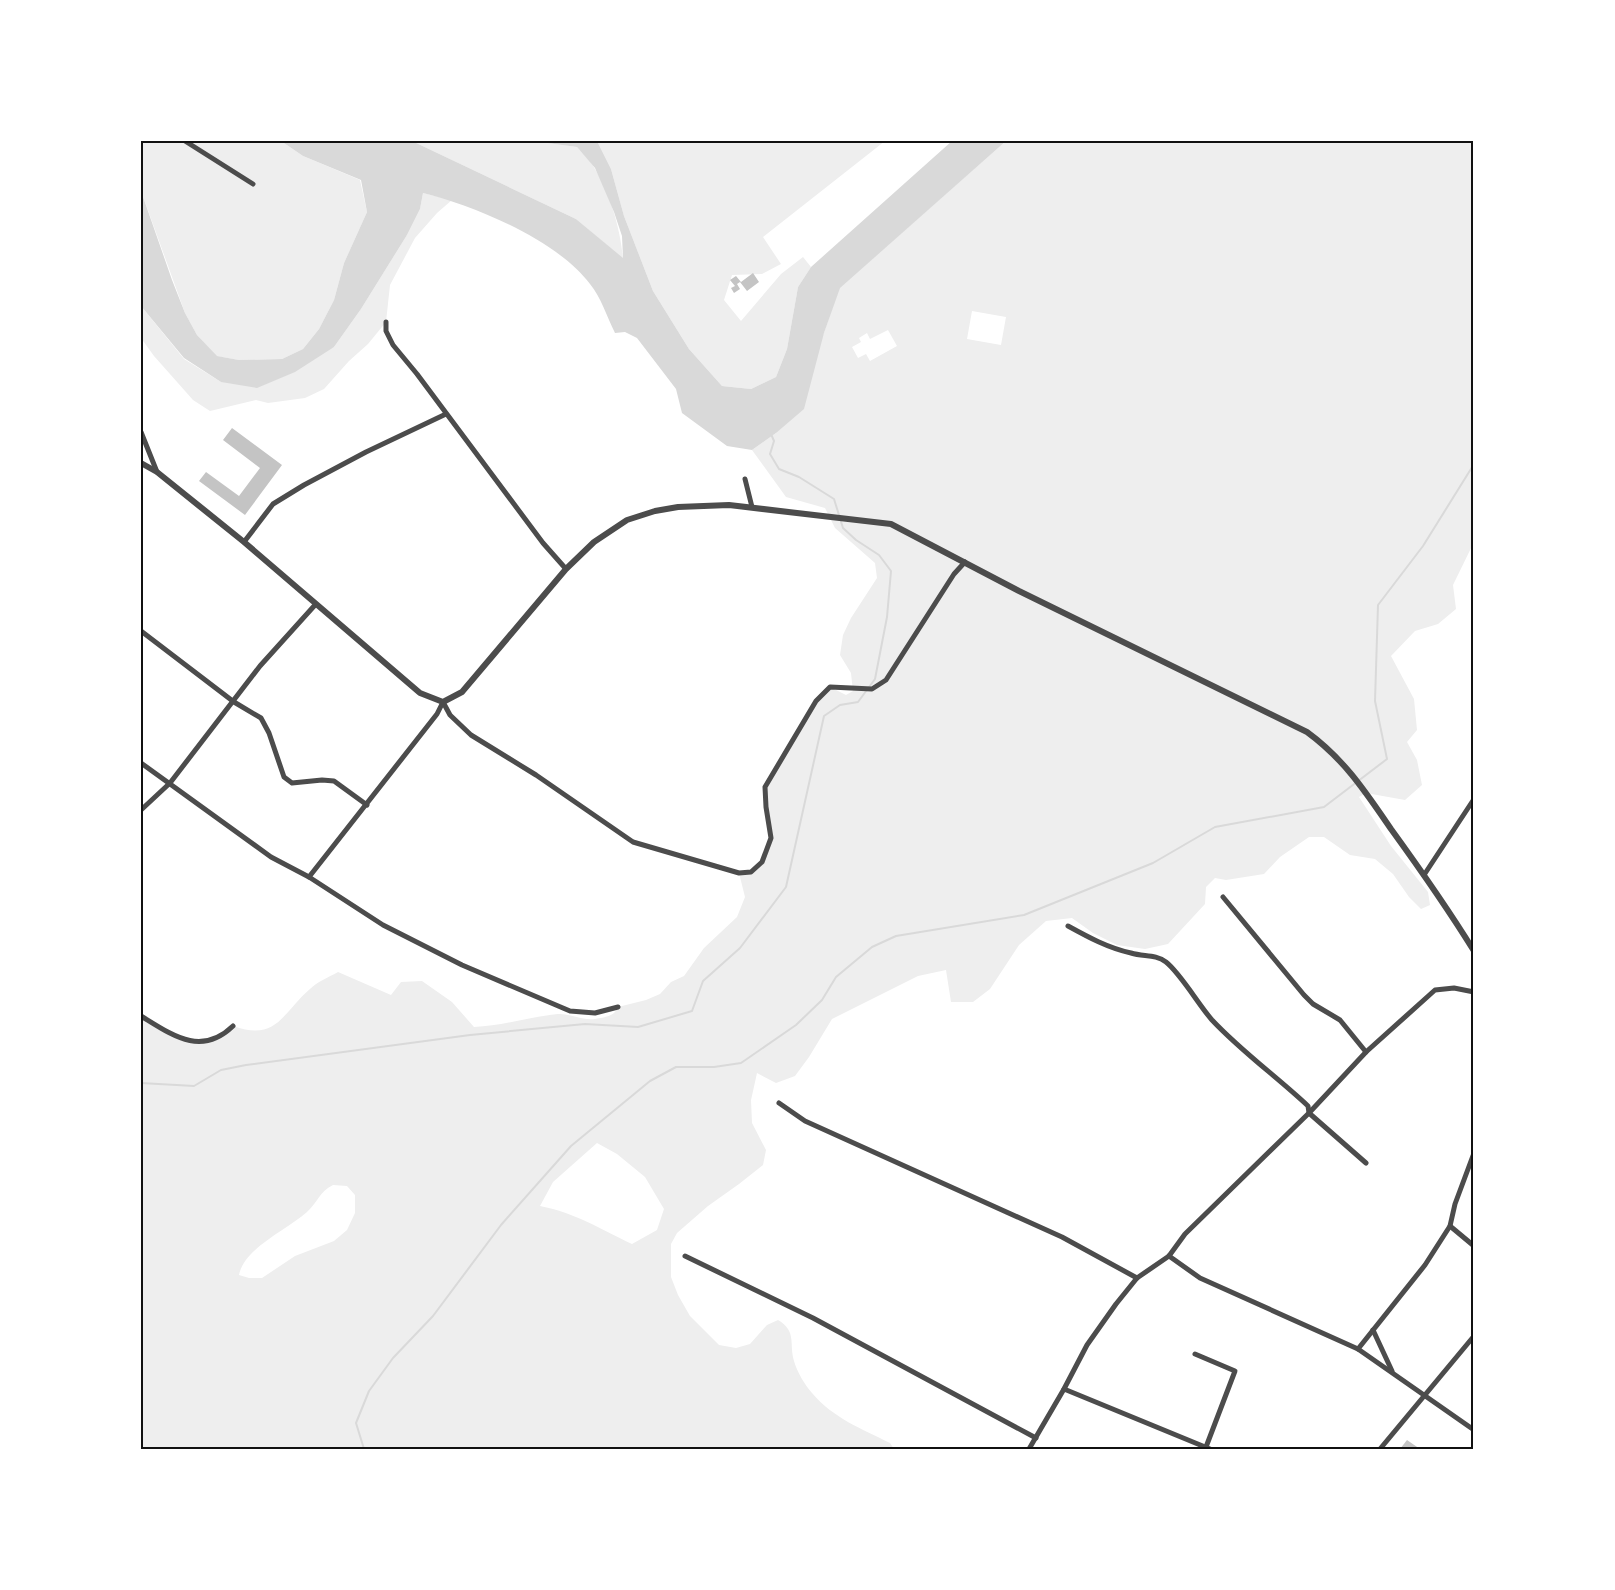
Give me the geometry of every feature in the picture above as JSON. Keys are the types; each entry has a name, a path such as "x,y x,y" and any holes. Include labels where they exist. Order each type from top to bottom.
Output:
{"street":[{"path":"185,141 253,184"},
{"path":"386,322 386,331 393,345 543,543 566,569"},
{"path":"244,542 273,504 366,452 446,414"},
{"path":"141,432 158,471"},
{"path":"141,463 158,471 420,693 443,702 450,715 471,735 536,775 633,842 739,873 751,872 762,862 771,838 765,787 816,701 830,687 872,689 886,680 954,573 965,562"},
{"path":"745,479 752,507"},
{"path":"309,877 437,714 443,702 462,692 566,569 594,542 627,520 655,511 678,507 729,505 848,517 891,524 1019,591 1307,732 1329,747 1346,765 1473,948"},
{"path":"141,810 170,783 260,666 315,605"},
{"path":"141,631 234,702 261,718 269,733 284,777 292,783 334,781 367,805"},
{"path":"141,763 271,857 309,877 383,925 462,965 570,1011 595,1013 618,1007"},
{"path":"1424,875 1474,799"},
{"path":"1223,897 1304,995 1313,1004 1340,1020 1366,1052"},
{"path":"1068,926 1106,945 1133,954 1153,955 1167,963 1210,1018 1264,1070 1308,1106 1310,1113 1366,1163"},
{"path":"1029,1449 1086,1346 1137,1278 1169,1256 1185,1233 1310,1113 1366,1052 1435,990 1454,988 1474,992"},
{"path":"141,1016 178,1037 202,1043 222,1036 233,1026"},
{"path":"779,1103 806,1121 1062,1237 1137,1278"},
{"path":"1358,1349 1425,1265 1450,1226 1455,1204 1474,1153"},
{"path":"1450,1226 1474,1246"},
{"path":"685,1256 813,1318 1036,1438"},
{"path":"1169,1256 1200,1278 1358,1349 1474,1430"},
{"path":"1373,1330 1393,1373"},
{"path":"1380,1449 1474,1336"},
{"path":"1064,1389 1208,1448 1235,1371 1195,1354"}],"shaded area":[{"path":"141,141 281,141 303,156 360,180 367,212 344,263 334,300 319,329 303,349 282,359 239,360 216,356 197,335 185,313 141,191"},
{"path":"281,141 412,141 576,219 623,258 622,236 595,168 577,147 532,141 597,141 611,169 624,216 653,291 689,349 722,386 751,389 776,377 787,349 798,287 811,267 952,141 1006,141 840,288 824,333 804,409 752,450 727,446 682,413 676,389 637,338 625,332 615,333 594,289 575,268 557,253 536,239 490,216 423,193 420,209 407,235 361,309 334,347 295,372 257,388 221,382 184,358 141,306 141,191 185,313 197,335 217,356 239,360 282,359 303,349 319,329 334,300 344,263 367,212 361,180 303,156"},
{"path":"412,141 532,141 577,147 593,166 610,201 623,259 576,219"},
{"path":"597,141 885,141 763,237 781,264 762,274 732,275 724,300 741,321 781,274 803,257 811,267 798,287 787,349 776,377 751,389 722,386 689,349 653,291 624,216 611,169"},
{"path":"1006,141 1474,141 1474,542 1453,585 1456,609 1438,624 1415,631 1391,656 1414,699 1417,730 1407,742 1417,760 1422,785 1405,800 1366,793 1359,797 1391,846 1428,892 1430,905 1421,909 1409,897 1393,874 1375,859 1350,855 1324,837 1309,837 1280,857 1264,874 1226,880 1215,878 1206,887 1205,904 1168,944 1145,949 1117,945 1093,933 1072,918 1046,921 1019,945 990,989 973,1002 951,1002 946,970 918,976 832,1019 795,1076 776,1083 757,1073 751,1100 752,1123 766,1150 763,1165 708,1206 677,1233 671,1244 671,1277 690,1316 719,1345 736,1348 750,1344 767,1325 778,1320 784,1324 790,1333 797,1370 812,1393 839,1416 890,1443 894,1449 141,1449 141,1016 178,1037 202,1043 233,1026 248,1030 269,1028 278,1022 313,986 338,972 391,995 401,982 422,981 452,1002 474,1027 558,1014 595,1019 612,1015 618,1007 660,994 671,982 684,976 704,948 737,917 745,897 739,873 751,872 762,862 771,839 765,787 816,701 830,687 846,695 853,691 851,673 840,655 843,635 851,618 877,578 875,563 835,528 825,508 786,497 752,450 776,433 824,333 839,288","holes":["972,311 1006,317 1001,345 967,339","888,330 897,346 870,361 866,354 858,358 852,347 861,342 859,338 867,333 870,339","597,1143 617,1154 645,1177 664,1209 657,1230 632,1244 576,1217 540,1206 553,1182","333,1185 347,1186 355,1195 355,1213 347,1230 334,1241 295,1256 262,1278 239,1275 243,1265 257,1248 299,1219"]},
{"path":"423,193 452,200 415,238 390,285 386,322 324,389 305,398 268,403 256,400 210,411 193,400 141,338 141,306 184,359 221,382 334,347 361,309 407,235 420,209"}],"building":[{"path":"753,273 759,282 747,291 740,282 737,284 740,289 734,293 731,288 735,286 730,280 736,276 741,282"},
{"path":"232,428 282,465 245,515 199,481 206,472 239,496 260,468 223,440"},
{"path":"1407,1440 1420,1449 1400,1449"}],"waterway":[{"path":"141,1083 194,1086 221,1070 246,1065 470,1035 585,1024 638,1027 692,1011 703,981 740,948 786,887 824,716 840,705 858,702 875,679 887,617 891,571 879,555 856,540 843,528 834,499 799,477 779,469 770,454 774,441 771,434"},
{"path":"364,1449 356,1423 369,1391 393,1358 433,1316 501,1225 571,1146 650,1081 676,1067 714,1067 741,1063 796,1025 822,1000 836,977 872,947 896,936 1024,915 1153,863 1215,827 1324,807 1387,759 1375,701 1378,605 1423,546 1474,464"}]}
